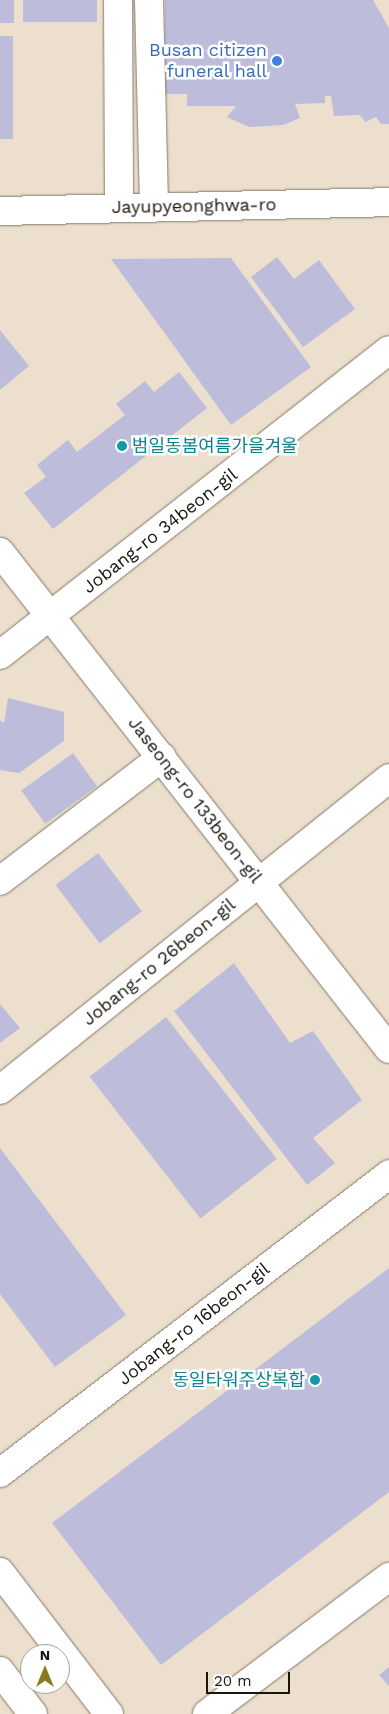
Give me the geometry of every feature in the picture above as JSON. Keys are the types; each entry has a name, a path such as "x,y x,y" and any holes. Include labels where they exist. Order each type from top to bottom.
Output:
{"street":[{"path":"118,0 119,208"},
{"path":"149,0 154,208"},
{"name":"Jayupyeonghwa-ro","path":"0,211 389,202"},
{"name":"Jobang-ro 34beon-gil","path":"0,655 50,618 389,350"},
{"name":"Jaseong-ro 133beon-gil","path":"0,552 389,1049"},
{"path":"0,881 162,757"},
{"name":"Jobang-ro 26beon-gil","path":"0,1090 389,778"},
{"name":"Jobang-ro 16beon-gil","path":"0,1473 389,1174"},
{"path":"0,1572 109,1714"},
{"path":"207,1714 389,1577"},
{"path":"0,1671 33,1714"}],"building":[{"path":"0,0 14,0 14,23 0,23"},
{"path":"23,0 97,0 97,22 23,22"},
{"name":"Busan citizen funeral hall","path":"165,0 373,0 389,28 389,124 381,124 376,117 365,122 360,115 334,116 331,96 325,96 325,103 295,104 300,118 283,125 249,127 227,117 236,106 187,106 187,94 165,94"},
{"path":"0,36 13,36 13,139 0,139"},
{"path":"277,257 294,279 319,260 355,309 303,347 251,277"},
{"path":"231,258 311,367 231,425 111,259"},
{"path":"0,330 29,366 0,390"},
{"name":"범일동봄여름가을겨울","path":"179,372 207,408 53,529 24,493 46,477 37,465 68,440 77,452 125,415 116,404 145,381 154,392"},
{"path":"8,698 64,712 64,741 19,773 0,770 0,720 4,723"},
{"path":"73,753 97,786 45,824 21,791"},
{"path":"98,853 142,911 100,943 56,885"},
{"path":"234,963 290,1043 313,1031 362,1100 313,1138 335,1163 307,1185 174,1011"},
{"path":"0,1004 20,1028 0,1043"},
{"path":"166,1017 277,1159 200,1219 90,1077"},
{"path":"0,1148 126,1315 55,1367 0,1294"},
{"name":"동일타워주상복합","path":"389,1268 389,1492 161,1665 52,1523"},
{"path":"389,1667 389,1686 379,1675"}],"place":[{"name":"Busan citizen funeral hall","path":"277,61"},
{"name":"범일동봄여름가을겨울","path":"122,446"},
{"name":"동일타워주상복합","path":"315,1380"}]}
